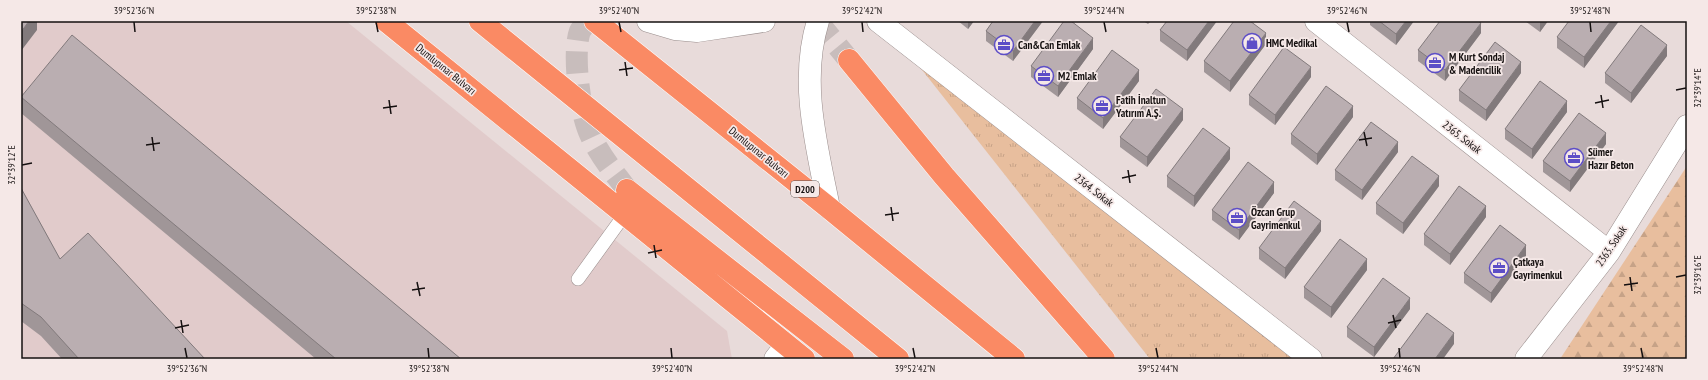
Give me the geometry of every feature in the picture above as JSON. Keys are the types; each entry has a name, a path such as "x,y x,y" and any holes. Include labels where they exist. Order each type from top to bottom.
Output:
{"highway":[{"name":"Dumlupınar Bulvarı","path":"386,21 624,214 781,352 804,359"},
{"path":"480,21 898,359"},
{"name":"Dumlupınar Bulvarı","path":"595,21 829,208 1014,359"},
{"path":"849,60 944,176 1104,359"},
{"path":"627,190 843,359"}],"street":[{"path":"648,21 675,29 697,31 764,21"},
{"path":"818,21 813,38 809,80 816,137 829,208"},
{"name":"2364. Sokak","path":"878,21 1312,359"},
{"name":"2365. Sokak","path":"1316,21 1609,252"},
{"name":"2363. Sokak","path":"1526,359 1609,252 1687,126"}],"lane":[{"path":"578,279 624,214"}],"shaded area":[{"path":"21,21 346,21 727,331 732,359 21,359"}],"green space":[{"path":"915,61 1293,359 1150,359"},
{"path":"1687,166 1687,359 1560,359"}],"building":[{"path":"21,21 29,21 21,32"},
{"path":"993,21 1035,21 1013,51 986,31"},
{"path":"1064,21 1071,21 1093,38 1058,86 1031,66"},
{"path":"1167,21 1209,21 1187,50 1160,30"},
{"path":"1234,21 1250,21 1266,33 1230,81 1204,61"},
{"path":"1379,21 1406,21 1396,34"},
{"path":"1440,21 1478,21 1481,23 1445,70 1418,50"},
{"path":"1569,21 1611,21 1584,57 1557,37"},
{"path":"1641,25 1667,45 1631,93 1605,73"},
{"path":"72,35 461,359 336,359 21,97"},
{"path":"1495,42 1521,62 1486,110 1459,90"},
{"path":"1284,47 1311,67 1275,115 1249,95"},
{"path":"1112,50 1139,70 1103,118 1077,98"},
{"path":"1540,81 1567,101 1532,149 1505,129"},
{"path":"1326,86 1353,106 1317,154 1291,134"},
{"path":"1156,89 1183,109 1147,157 1120,137"},
{"path":"1579,113 1606,133 1570,181 1543,161"},
{"path":"1371,122 1398,142 1362,190 1335,170"},
{"path":"1203,128 1230,148 1194,196 1167,176"},
{"path":"1412,156 1439,176 1403,223 1376,203"},
{"path":"1248,162 1274,182 1239,230 1212,210"},
{"path":"1459,186 1486,206 1450,254 1424,234"},
{"path":"21,188 60,259 88,233 205,359 79,359 41,317 21,303"},
{"path":"1294,201 1321,221 1285,268 1259,248"},
{"path":"1500,225 1526,245 1491,293 1464,273"},
{"path":"1340,239 1367,259 1331,307 1304,287"},
{"path":"1383,278 1410,298 1374,347 1347,327"},
{"path":"1427,313 1454,333 1435,359 1393,359"}],"tunnel":[{"path":"587,21 580,31 577,53 578,83 583,112 590,134 598,149 627,190"},
{"path":"817,21 849,60"}],"place":[{"name":"HMC Medikal","path":"1252,43"},
{"name":"Can&Can Emlak","path":"1004,45"},
{"name":"M Kurt Sondaj & Madencilik","path":"1435,63"},
{"name":"M2 Emlak","path":"1044,76"},
{"name":"Fatih İnaltun Yatırım A.Ş.","path":"1102,106"},
{"name":"Sümer Hazır Beton","path":"1574,158"},
{"name":"Özcan Grup Gayrimenkul","path":"1237,218"},
{"name":"Çatkaya Gayrimenkul","path":"1499,268"}]}
